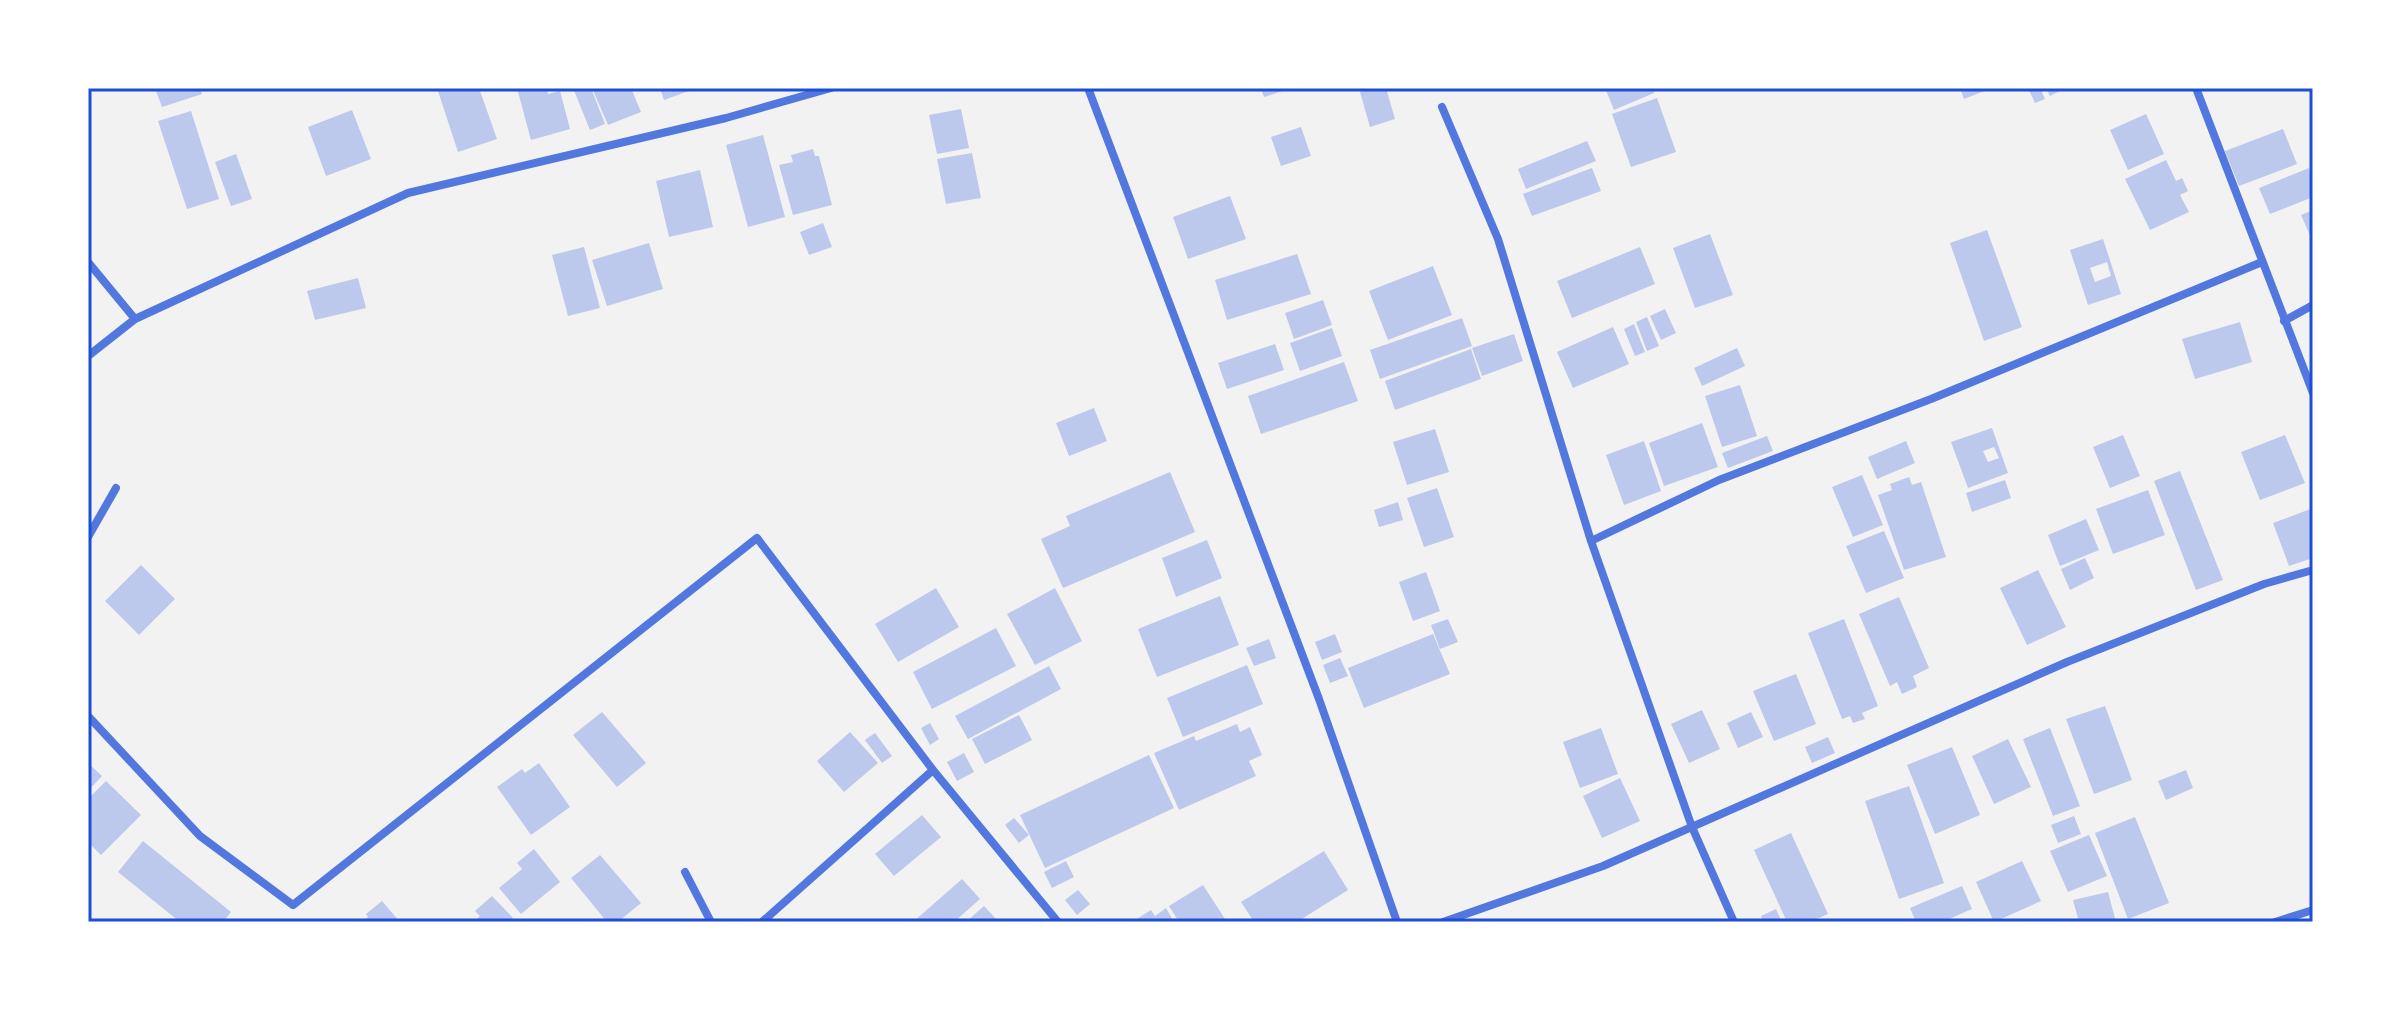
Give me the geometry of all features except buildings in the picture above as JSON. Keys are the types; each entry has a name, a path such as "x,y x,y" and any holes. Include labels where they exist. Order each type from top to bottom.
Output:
{"street":[{"path":"88,356 135,319 408,193 726,118 831,88"},
{"path":"1088,88 1319,699 1397,922"},
{"path":"2196,88 2313,393"},
{"path":"1442,107 1498,239 1591,541 1692,827 1734,922"},
{"path":"88,262 135,319"},
{"path":"1591,541 1719,480 1931,399 2262,262"},
{"path":"2284,321 2313,305"},
{"path":"88,537 116,488"},
{"path":"88,716 200,836 293,905 757,538 933,770 1058,922"},
{"path":"1443,922 1603,866 2067,662 2264,584 2313,570"},
{"path":"762,922 933,770"},
{"path":"685,872 711,922"},
{"path":"2275,922 2313,910"}]}
